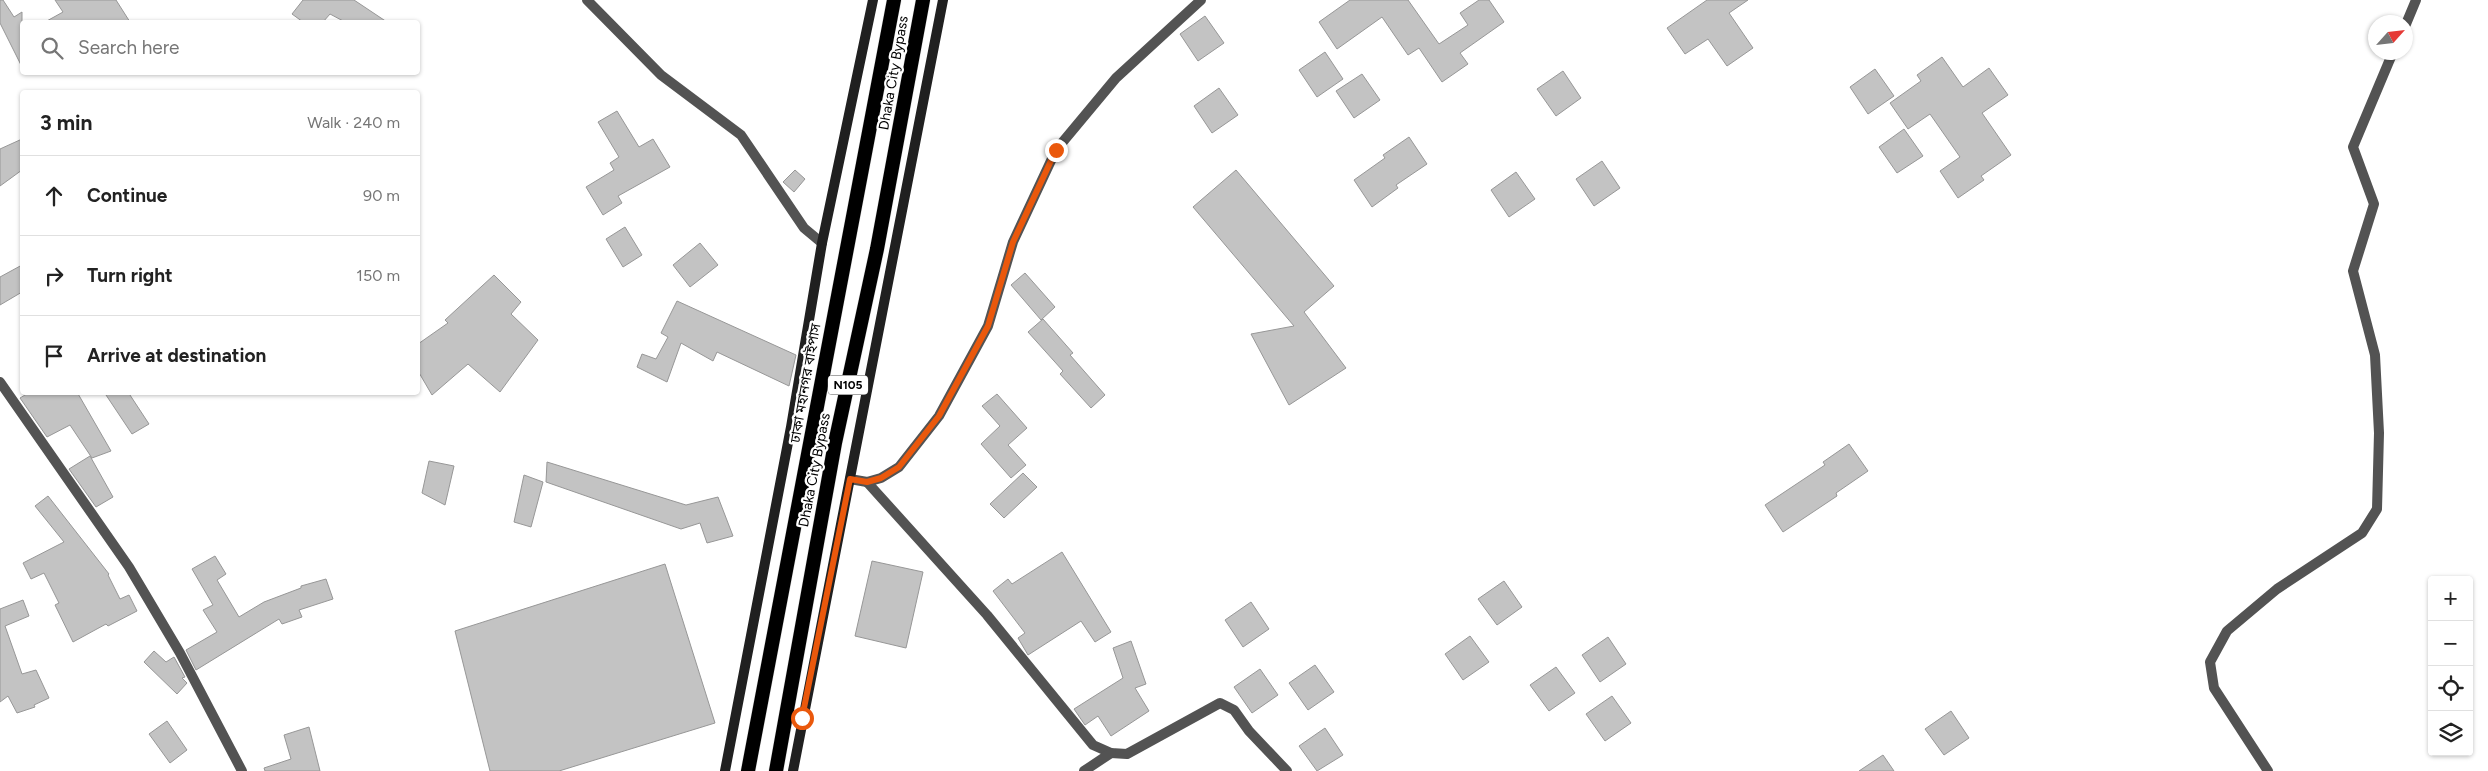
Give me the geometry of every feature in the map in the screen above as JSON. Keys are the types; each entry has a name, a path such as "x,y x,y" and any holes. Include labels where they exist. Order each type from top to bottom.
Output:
{"highway":[{"name":"ঢাকা মহানগর বাইপাস","path":"748,771 894,0"},
{"name":"Dhaka City Bypass","path":"776,771 835,443 877,249 923,0"}],"main road":[{"path":"726,771 791,427 822,243 873,0"},
{"path":"793,771 943,0"}],"street":[{"path":"587,0 661,74 740,135 804,228 822,243"},
{"path":"850,479 867,482 881,478 899,467 939,416 988,326 1013,242 1056,150 1116,78 1201,0"},
{"path":"2410,15 2416,0"},
{"path":"2268,771 2214,688 2210,662 2227,631 2277,589 2362,533 2377,509 2379,433 2375,355 2353,271 2374,204 2353,148 2391,60"},
{"path":"0,382 129,568 180,653 242,771"},
{"path":"867,482 987,615 1092,745 1111,753 1127,754 1220,703 1234,710 1249,731 1287,771"},
{"path":"1084,771 1111,753"}],"building":[{"path":"0,0 3,0 14,17 22,12 22,20 20,20 20,63 0,23"},
{"path":"55,0 116,0 129,20 49,20 63,12"},
{"path":"303,0 354,0 384,20 341,20 330,14 325,20 300,20 292,14"},
{"path":"1350,0 1408,0 1439,44 1468,25 1460,13 1479,0 1489,0 1504,22 1460,53 1468,64 1442,82 1419,48 1408,55 1382,17 1337,49 1319,22"},
{"path":"1707,0 1748,0 1729,13 1753,48 1727,66 1708,39 1685,54 1667,28"},
{"path":"1205,16 1224,43 1198,61 1180,34"},
{"path":"1325,52 1343,79 1317,97 1299,70"},
{"path":"1942,57 1963,87 1989,68 2008,95 1982,113 2011,155 1981,176 1984,180 1958,198 1940,171 1960,157 1930,114 1908,129 1890,103 1921,81 1917,75"},
{"path":"1875,69 1894,96 1868,114 1850,87"},
{"path":"1563,71 1581,98 1556,116 1537,89"},
{"path":"1362,74 1380,100 1354,118 1336,91"},
{"path":"1219,88 1238,115 1212,133 1194,106"},
{"path":"617,111 639,147 653,139 670,167 618,196 622,203 603,215 586,187 614,170 610,163 619,157 598,122"},
{"path":"1904,129 1923,156 1897,173 1879,147"},
{"path":"1409,137 1427,164 1396,185 1398,188 1372,207 1354,180 1385,158 1383,155"},
{"path":"20,140 20,171 0,186 0,149"},
{"path":"1602,161 1620,188 1594,206 1576,179"},
{"path":"795,170 805,179 794,192 783,182"},
{"path":"1236,170 1334,286 1304,312 1346,368 1289,405 1251,334 1294,326 1193,207"},
{"path":"1516,172 1535,199 1509,217 1491,190"},
{"path":"625,227 642,255 623,267 606,239"},
{"path":"700,243 718,265 690,287 673,265"},
{"path":"20,266 20,293 0,305 0,277"},
{"path":"1025,273 1055,307 1041,320 1011,285"},
{"path":"494,275 521,302 511,314 538,340 500,392 468,364 432,395 420,374 420,343 448,323 445,320"},
{"path":"677,301 796,355 789,386 717,352 713,361 681,343 667,382 637,367 642,354 656,359 668,337 661,333"},
{"path":"1043,319 1073,353 1070,355 1105,395 1091,408 1060,374 1063,371 1028,332"},
{"path":"997,394 1027,428 1008,445 1026,465 1011,478 981,444 1000,426 982,406"},
{"path":"25,395 79,395 111,451 92,458 70,425 47,437 20,398"},
{"path":"106,395 130,395 149,424 132,434"},
{"path":"1849,444 1868,471 1836,493 1837,496 1783,532 1765,505 1825,465 1823,462"},
{"path":"90,456 113,497 96,507 69,469"},
{"path":"429,461 454,466 445,505 422,493"},
{"path":"547,462 686,505 718,497 733,536 707,543 700,523 681,529 546,482"},
{"path":"1023,473 1037,487 1004,518 990,504"},
{"path":"524,475 543,482 531,527 514,522"},
{"path":"48,496 109,574 120,599 129,595 137,611 108,626 106,624 73,642 55,605 59,603 44,573 31,579 23,563 64,542 35,506"},
{"path":"1062,552 1111,632 1095,642 1081,621 1028,655 1018,638 1025,633 993,591 1008,579 1012,584"},
{"path":"215,556 226,574 217,580 239,617 264,602 301,588 301,586 326,579 333,599 299,610 302,617 282,624 279,619 196,670 186,650 217,632 203,610 213,605 192,569"},
{"path":"872,561 923,572 906,648 855,636"},
{"path":"665,564 715,723 559,771 490,771 455,631"},
{"path":"1504,581 1522,607 1497,625 1478,599"},
{"path":"23,600 29,616 5,626 22,674 36,670 49,698 34,705 35,707 17,713 8,696 0,702 0,609"},
{"path":"1251,602 1269,629 1243,647 1225,620"},
{"path":"1470,636 1489,662 1463,680 1445,654"},
{"path":"1608,637 1626,664 1600,682 1582,655"},
{"path":"1131,641 1146,684 1135,688 1149,711 1111,736 1098,716 1085,725 1074,709 1123,678 1113,648"},
{"path":"154,651 166,662 174,657 185,677 182,678 187,683 177,694 144,662"},
{"path":"1315,665 1334,692 1308,710 1289,683"},
{"path":"1556,667 1575,693 1549,711 1530,685"},
{"path":"1260,669 1278,695 1252,713 1234,687"},
{"path":"1612,696 1631,723 1605,741 1586,714"},
{"path":"1951,711 1969,738 1944,755 1925,729"},
{"path":"167,721 187,750 170,763 149,734"},
{"path":"309,727 320,771 265,771 264,768 291,759 284,735"},
{"path":"1325,728 1343,755 1317,771 1299,746"},
{"path":"1883,755 1894,771 1859,771"}],"route":[{"path":"802,718 850,479 867,482 881,478 899,467 939,416 988,326 1013,242 1056,150"}]}
